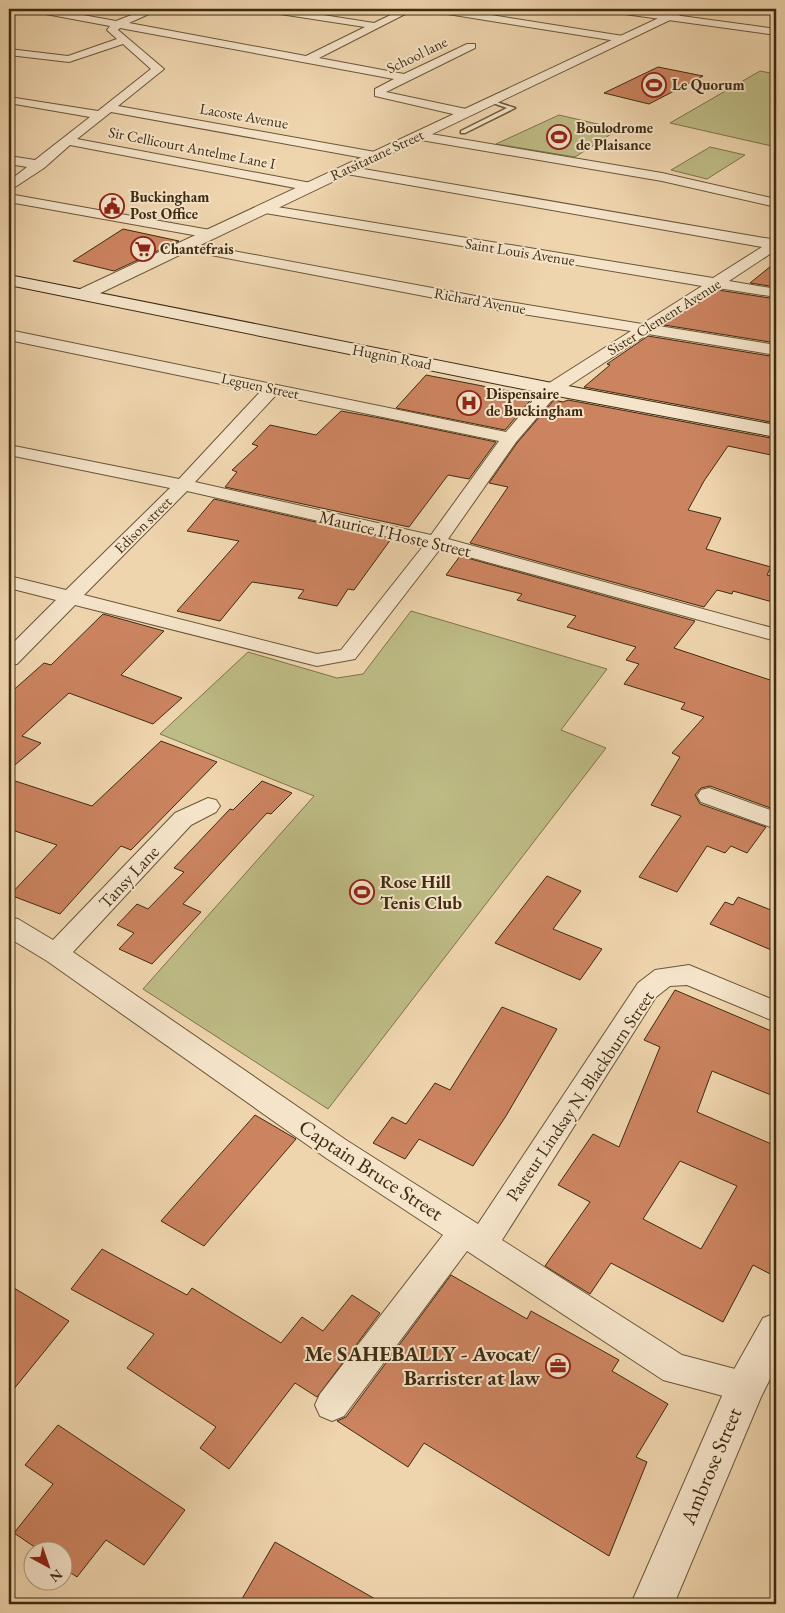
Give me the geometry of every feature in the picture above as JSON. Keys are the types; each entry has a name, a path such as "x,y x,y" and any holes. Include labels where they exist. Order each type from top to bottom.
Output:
{"street":[{"path":"35,9 115,26 309,59 406,78"},
{"path":"115,26 155,9"},
{"path":"267,9 376,26"},
{"path":"309,59 410,9"},
{"path":"435,9 623,39"},
{"path":"610,9 776,32"},
{"name":"Ratsitatane Street","path":"84,294 687,9"},
{"path":"9,187 158,69 125,40 115,26"},
{"path":"9,52 69,59 125,40"},
{"name":"School lane","path":"466,113 379,94 380,91 471,46"},
{"name":"Lacoste Avenue","path":"9,100 104,112 375,156"},
{"path":"419,136 662,177 776,203"},
{"name":"Sir Cellicourt Antelme Lane I","path":"66,141 311,186"},
{"path":"9,160 39,165"},
{"path":"346,170 775,244"},
{"path":"9,198 210,234"},
{"name":"Saint Louis Avenue","path":"265,209 550,258 718,282 776,293"},
{"name":"Sister Clement Avenue","path":"70,598 317,660 348,655 436,542 510,438 552,389 775,244"},
{"name":"Richard Avenue","path":"185,246 488,303 776,350"},
{"name":"Hugnin Road","path":"9,280 552,389 776,431"},
{"name":"Leguen Street","path":"9,335 510,438"},
{"name":"Edison street","path":"9,659 183,485 273,388"},
{"name":"Maurice I'Hoste Street","path":"9,450 183,485 436,542 776,634"},
{"path":"9,582 70,598"},
{"path":"709,796 776,821"},
{"name":"Tansy Lane","path":"56,954 183,819 208,806"},
{"name":"Captain Bruce Street","path":"9,926 56,954 336,1149 474,1237 675,1370 746,1386"},
{"name":"Pasteur Lindsay N. Blackburn Street","path":"332,1405 474,1237 647,990 664,977 689,976 776,1012"},
{"name":"Ambrose Street","path":"652,1604 746,1386 773,1345"}],"lane":[{"path":"463,132 512,108 492,101"}],"shaded area":[{"path":"760,71 776,74 776,147 670,123"},
{"name":"Boulodrome de Plaisance","path":"559,115 619,129 575,157 496,144"},
{"path":"710,147 745,155 707,179 671,170"},
{"name":"Rose Hill Tenis Club","path":"411,611 607,669 561,730 606,748 328,1109 143,989 314,796 160,734 248,652 337,678 363,674"}],"building":[{"name":"Le Quorum","path":"658,67 703,76 649,104 604,93"},
{"path":"123,229 179,241 114,271 73,261"},
{"path":"776,262 776,287 750,283"},
{"path":"718,290 776,299 776,343 664,325"},
{"path":"648,336 776,357 776,423 584,387 610,365 607,364"},
{"name":"Dispensaire de Buckingham","path":"426,375 534,396 505,430 396,408"},
{"path":"554,400 563,402 568,400 776,439 776,456 728,446 704,481 688,510 721,518 706,549 771,567 767,575 776,577 776,603 733,591 732,594 717,590 704,607 470,543 508,487 489,483 517,443"},
{"path":"341,411 496,442 469,479 448,475 409,527 225,487 237,472 232,470 258,446 252,444 270,425 316,435"},
{"path":"214,499 391,539 354,590 348,589 337,606 298,598 304,590 252,582 220,621 177,611 239,541 187,531"},
{"path":"460,556 695,621 674,648 776,682 776,810 710,786 701,788 695,795 700,804 766,827 747,853 731,846 725,853 707,846 677,892 639,877 681,816 651,805 680,757 672,753 704,717 681,709 685,703 624,684 639,664 626,660 636,647 567,627 576,616 517,600 522,594 446,575"},
{"path":"103,614 164,631 121,675 182,698 153,724 69,693 22,736 41,743 9,770 9,694 44,663 51,665"},
{"path":"161,741 217,762 131,850 121,846 60,914 10,895 57,845 9,829 9,779 92,806"},
{"path":"262,781 292,793 271,814 267,813 183,904 201,912 152,964 119,949 134,933 117,925 137,904 148,909 184,872 174,868 230,809 233,810"},
{"path":"547,876 581,891 553,929 602,949 580,980 495,943"},
{"path":"738,897 776,912 776,952 710,924 725,902 733,905"},
{"path":"675,990 776,1033 776,1097 712,1071 697,1112 776,1146 776,1277 753,1265 723,1322 611,1263 590,1294 545,1266 590,1202 558,1185 593,1134 619,1147 660,1047 644,1040","holes":["680,1161 737,1186 701,1249 643,1219"]},
{"path":"502,1007 557,1029 506,1116 473,1166 419,1139 405,1159 373,1143 392,1117 406,1124 435,1083 450,1090"},
{"path":"255,1115 296,1139 204,1246 161,1221"},
{"path":"102,1249 187,1295 192,1288 281,1343 302,1317 323,1331 352,1295 380,1313 317,1397 295,1383 229,1469 200,1448 216,1427 127,1368 154,1334 71,1289"},
{"path":"451,1275 527,1319 531,1311 619,1360 612,1371 668,1404 636,1457 647,1462 609,1556 424,1443 408,1467 337,1421 346,1417"},
{"path":"9,1285 69,1321 9,1395"},
{"path":"58,1425 185,1510 144,1565 106,1540 77,1577 72,1574 72,1540 24,1540 14,1533 53,1484 25,1465"},
{"path":"275,1542 384,1604 239,1604"}],"place":[{"name":"Le Quorum","path":"654,85"},
{"name":"Boulodrome de Plaisance","path":"559,137"},
{"name":"Buckingham Post Office","path":"112,206"},
{"name":"Chantefrais","path":"143,249"},
{"name":"Dispensaire de Buckingham","path":"469,403"},
{"name":"Rose Hill Tenis Club","path":"362,892"},
{"name":"Me SAHEBALLY - Avocat/ Barrister at law","path":"558,1366"}]}
